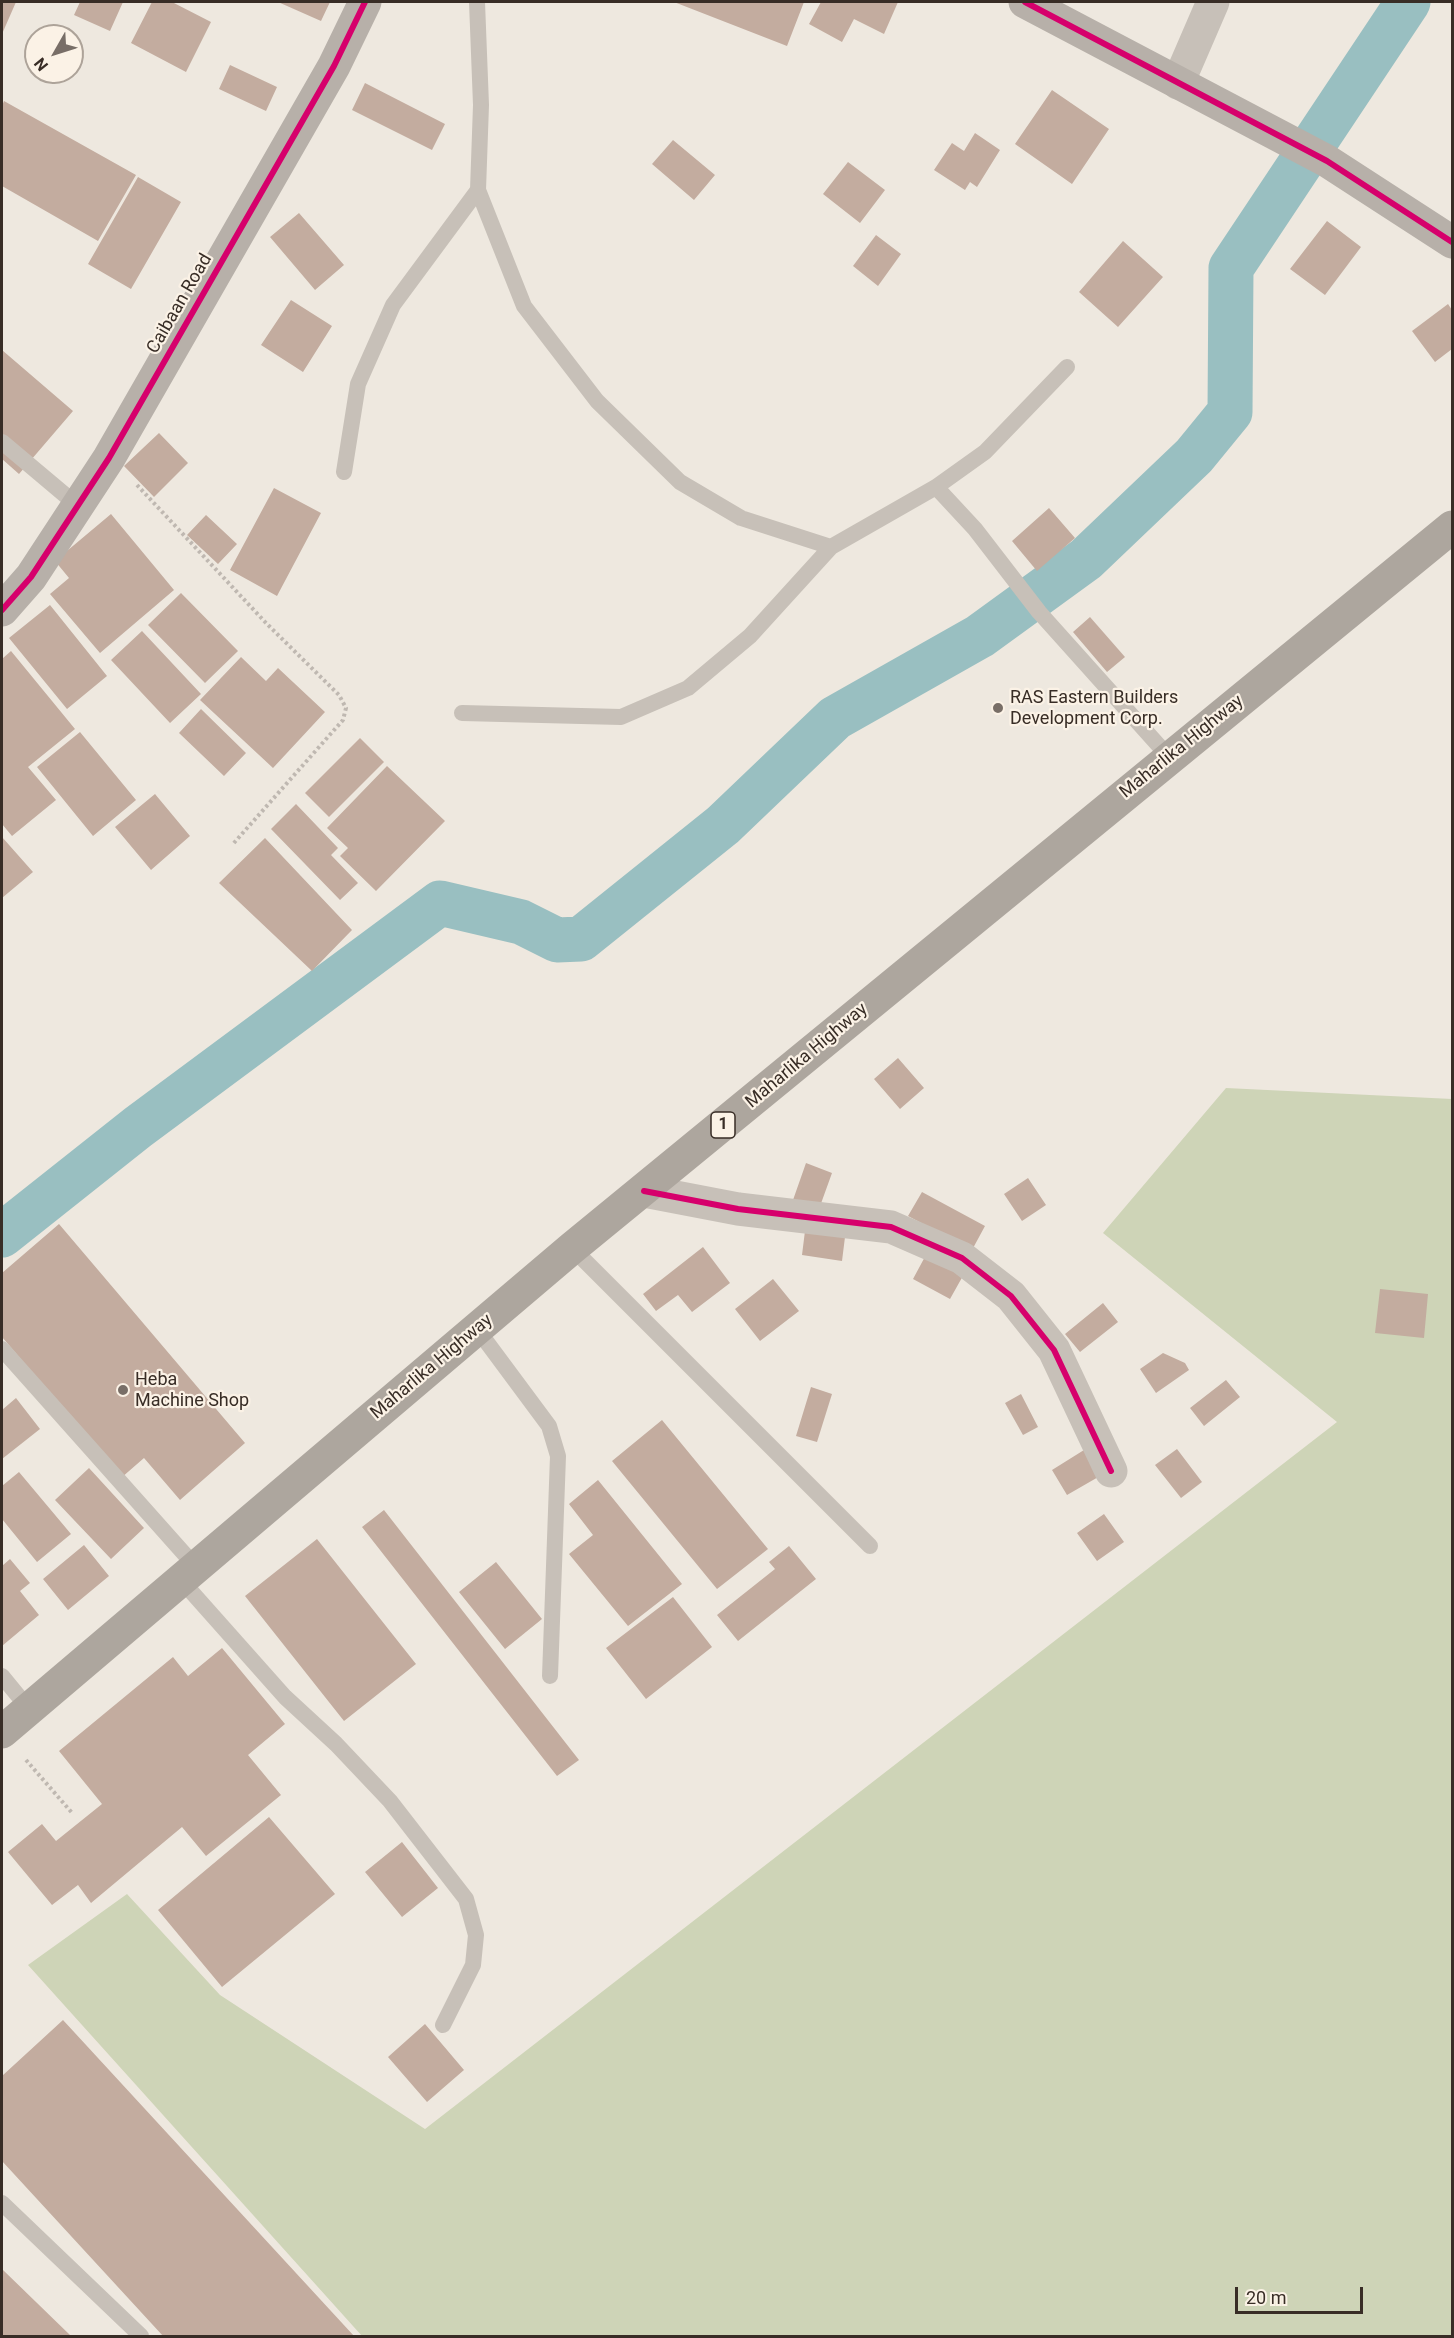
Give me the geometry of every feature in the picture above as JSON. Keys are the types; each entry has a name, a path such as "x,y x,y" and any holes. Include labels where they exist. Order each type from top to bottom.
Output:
{"highway":[{"name":"Maharlika Highway","path":"2,1732 572,1248 1452,527"}],"street":[{"name":"Caibaan Road","path":"2,610 31,578 109,458 334,66 365,2"},
{"path":"1025,2 1327,161 1452,242"},
{"path":"1178,83 1213,2"},
{"path":"644,1191 738,1209 891,1227 962,1258 1011,1296 1054,1350 1111,1471"}],"lane":[{"path":"477,2 481,105 478,190 524,306 597,401 680,482 741,518 831,547"},
{"path":"344,472 358,384 393,305 478,190"},
{"path":"462,713 621,717 688,688 750,636 831,547 936,487 985,452 1067,367"},
{"path":"2,442 77,505"},
{"path":"936,487 975,529 1039,612 1169,758"},
{"path":"572,1248 870,1546"},
{"path":"477,1329 549,1426 558,1456 550,1676"},
{"path":"2,1349 189,1574 285,1697 336,1744 390,1801 466,1899 476,1935 473,1965 443,2025"},
{"path":"2,1677 30,1709"},
{"path":"2,2203 141,2337"}],"path":[{"path":"109,458 155,501 202,555 339,695 346,708 343,720 233,844"},
{"path":"2,1732 73,1814"}],"green space":[{"path":"1226,1088 1452,1099 1452,2336 362,2336 28,1965 127,1894 220,1995 425,2129 1337,1422 1103,1233"}],"building":[{"path":"2,2 16,2 2,34"},
{"path":"80,2 123,2 110,31 74,15"},
{"path":"152,2 172,2 211,22 186,72 131,43"},
{"path":"278,2 330,2 321,21"},
{"path":"674,2 804,2 787,46"},
{"path":"821,2 898,2 884,34 854,19 842,42 809,24"},
{"path":"230,65 277,87 266,111 219,89"},
{"path":"365,83 445,124 432,150 352,110"},
{"path":"1052,90 1109,129 1072,184 1015,144"},
{"path":"4,101 136,175 98,241 2,186 2,106"},
{"path":"975,133 1000,150 977,187 970,182 965,190 934,170 952,143 964,151"},
{"path":"673,140 715,175 694,200 652,164"},
{"path":"848,162 885,190 860,223 823,194"},
{"path":"138,177 181,202 131,289 88,264"},
{"path":"299,213 344,265 315,290 270,237"},
{"path":"1327,221 1361,247 1325,295 1290,269"},
{"path":"876,235 901,254 878,286 853,266"},
{"path":"1123,241 1163,277 1118,327 1079,292"},
{"path":"291,300 332,326 303,372 261,345"},
{"path":"1448,304 1452,310 1452,349 1435,362 1412,331"},
{"path":"2,350 73,411 19,474 2,459"},
{"path":"159,433 188,463 154,497 124,466"},
{"path":"274,488 321,513 277,596 230,570"},
{"path":"1049,508 1075,538 1037,571 1012,541"},
{"path":"111,514 174,590 100,653 50,594 69,578 55,561"},
{"path":"206,515 237,544 218,564 187,535"},
{"path":"181,593 238,651 205,683 148,625"},
{"path":"50,605 107,676 67,709 9,638"},
{"path":"1090,617 1125,657 1107,672 1073,632"},
{"path":"142,631 201,694 170,723 111,660"},
{"path":"11,651 75,729 28,767 56,800 12,836 2,824 2,659"},
{"path":"241,657 266,681 278,668 325,712 273,768 200,700"},
{"path":"201,709 246,753 224,776 179,733"},
{"path":"80,732 136,800 93,836 37,767"},
{"path":"360,738 384,762 329,817 305,793"},
{"path":"387,766 445,821 376,891 340,856 348,848 327,828"},
{"path":"155,794 190,836 151,870 115,827"},
{"path":"296,804 338,848 331,855 358,883 340,900 271,829"},
{"path":"2,837 33,872 2,898"},
{"path":"265,838 352,930 312,971 219,883"},
{"path":"898,1058 924,1088 900,1109 874,1079"},
{"path":"806,1163 832,1173 819,1209 793,1200"},
{"path":"1028,1178 1046,1205 1022,1221 1004,1194"},
{"path":"922,1192 985,1226 972,1250 908,1216"},
{"name":"Heba Machine Shop","path":"59,1224 245,1443 180,1500 144,1458 121,1478 2,1337 2,1273"},
{"path":"805,1231 845,1237 842,1261 802,1255"},
{"path":"703,1247 730,1283 692,1312 678,1295 656,1311 643,1294"},
{"path":"927,1253 964,1274 950,1299 913,1279"},
{"path":"773,1279 799,1311 760,1341 735,1309"},
{"path":"1380,1289 1428,1294 1424,1338 1375,1333"},
{"path":"1103,1303 1118,1322 1080,1352 1065,1334"},
{"path":"1163,1353 1185,1363 1189,1370 1156,1393 1140,1369"},
{"path":"1226,1380 1240,1397 1204,1426 1190,1408"},
{"path":"811,1387 832,1394 817,1442 796,1436"},
{"path":"1021,1394 1038,1427 1023,1435 1005,1403"},
{"path":"16,1398 40,1429 2,1459 2,1410"},
{"path":"662,1420 768,1549 717,1589 612,1461"},
{"path":"1177,1449 1202,1482 1181,1498 1155,1465"},
{"path":"1084,1450 1100,1476 1067,1495 1052,1470"},
{"path":"89,1468 144,1528 111,1559 55,1500"},
{"path":"19,1472 71,1534 37,1562 2,1519 2,1486"},
{"path":"598,1480 682,1584 628,1626 569,1554 593,1535 569,1504"},
{"path":"384,1510 579,1760 557,1776 362,1527"},
{"path":"1104,1514 1124,1542 1097,1561 1077,1533"},
{"path":"317,1539 416,1664 344,1721 245,1596"},
{"path":"84,1545 109,1576 68,1610 43,1579"},
{"path":"789,1546 816,1579 738,1641 717,1615 775,1569 769,1562"},
{"path":"10,1559 30,1583 20,1591 39,1615 2,1646 2,1566"},
{"path":"496,1562 542,1619 505,1649 459,1592"},
{"path":"673,1597 712,1647 646,1699 606,1648"},
{"path":"222,1648 285,1724 248,1755 281,1795 206,1856 182,1827 91,1903 78,1885 52,1905 8,1852 42,1824 56,1841 102,1804 59,1751 173,1657 188,1676"},
{"path":"269,1817 335,1894 222,1987 158,1910"},
{"path":"402,1842 438,1888 402,1917 365,1872"},
{"path":"63,2020 354,2336 163,2336 2,2161 2,2076"},
{"path":"425,2024 464,2070 427,2102 388,2057"},
{"path":"2,2269 71,2336 2,2336"}],"waterway":[{"path":"2,1235 138,1127 440,903 521,922 557,940 581,939 723,825 835,718 980,636 1086,559 1194,456 1230,412 1231,268 1408,2"}],"cycle path":[{"path":"2,610 31,577 109,458 334,66 365,2"},
{"path":"1025,2 1327,161 1452,242"},
{"path":"644,1191 738,1209 891,1227 962,1258 1011,1296 1054,1350 1111,1471"}],"place":[{"name":"RAS Eastern Builders Development Corp.","path":"998,708"},
{"name":"Heba Machine Shop","path":"123,1390"}]}
